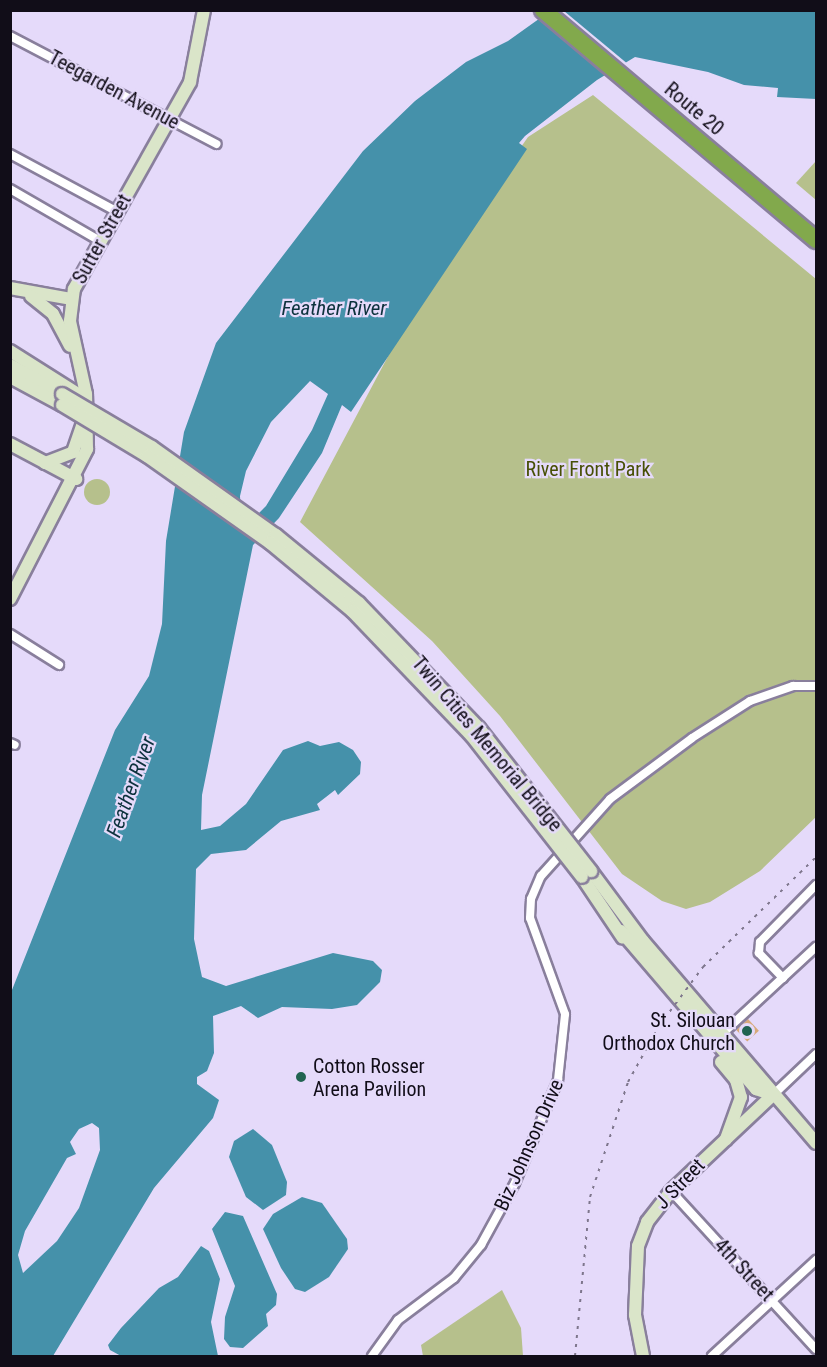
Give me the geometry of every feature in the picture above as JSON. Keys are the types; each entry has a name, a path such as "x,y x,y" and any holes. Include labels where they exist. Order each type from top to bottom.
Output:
{"highway":[{"name":"Route 20","path":"543,10 816,240"},
{"name":"Route 20","path":"558,10 816,228"}],"main road":[{"name":"Sutter Street","path":"10,599 76,479 88,445 88,411 78,359 71,302 116,211 172,120 190,82 204,10"},
{"path":"10,288 71,302"},
{"path":"10,296 31,296 71,302"},
{"path":"31,296 53,314 78,359"},
{"path":"10,351 62,394"},
{"path":"10,365 62,394"},
{"path":"10,377 38,393"},
{"path":"10,384 38,393 62,394"},
{"name":"Twin Cities Memorial Bridge","path":"62,394 110,420 276,535 359,603 479,728 587,874 621,931 712,1040"},
{"name":"Twin Cities Memorial Bridge","path":"62,394 270,543 352,611 471,735 643,941 766,1079 773,1095"},
{"path":"45,463 61,460 75,450 88,411"},
{"path":"10,444 76,479"},
{"path":"712,1040 756,1089 773,1095 816,1143"},
{"path":"712,1040 712,1049 741,1092 726,1139"},
{"name":"J Street","path":"643,1356 635,1315 638,1246 647,1222 671,1191 773,1095"}],"street":[{"name":"Teegarden Avenue","path":"10,36 217,144"},
{"path":"10,154 116,211"},
{"path":"10,189 100,241"},
{"path":"10,634 59,665"},
{"name":"Biz Johnson Drive","path":"372,1356 398,1320 454,1278 481,1245 519,1175 558,1080 565,1014 530,918 531,899 541,876 610,799 692,738 750,701 793,686 816,686"},
{"path":"783,978 759,953 760,942 816,885"},
{"path":"723,1033 816,947"},
{"name":"J Street","path":"773,1095 816,1054"},
{"name":"4th Street","path":"671,1191 816,1349"},
{"path":"712,1356 816,1260"}],"green space":[{"name":"River Front Park","path":"593,95 816,279 816,817 760,871 710,902 686,909 662,901 622,874 500,716 432,641 300,522 428,281 528,137"},
{"path":"816,161 816,200 796,183"},
{"path":"97,479 106,483 110,492 106,501 97,505 88,501 84,492 88,483"},
{"path":"502,1290 521,1328 523,1356 423,1356 421,1345"}],"water":[{"name":"Feather River","path":"550,11 816,11 816,99 777,97 778,88 744,85 708,72 635,57 597,80 519,143 527,149 351,412 342,405 322,453 279,518 253,545 202,795 201,830 220,826 246,804 283,750 308,741 320,746 339,742 353,750 361,762 360,774 338,795 335,790 317,804 320,810 281,821 246,850 211,854 196,869 194,939 202,977 226,986 333,953 373,961 382,970 380,982 357,1005 332,1009 282,1007 258,1018 241,1006 213,1016 214,1053 207,1071 197,1077 197,1084 219,1100 213,1118 154,1188 53,1356 11,1356 10,995 115,730 149,676 162,624 166,541 184,432 216,343 363,151 415,101 466,62 508,41","holes":["310,381 328,394 312,430 266,506 254,518 241,514 240,496 246,471 271,422","92,1123 99,1128 100,1150 79,1208 57,1241 23,1273 18,1255 25,1231 67,1158 76,1154 70,1142 79,1129"]},
{"path":"253,1129 272,1145 287,1182 286,1195 263,1210 246,1197 229,1157 234,1141"},
{"path":"302,1197 322,1203 347,1239 348,1249 329,1277 305,1292 295,1289 281,1268 263,1229 273,1214"},
{"path":"225,1212 243,1216 277,1294 276,1305 266,1314 268,1326 243,1348 230,1347 224,1339 225,1317 235,1286 212,1229"},
{"path":"201,1246 209,1251 220,1279 211,1322 218,1356 121,1356 110,1350 108,1345 121,1328 159,1288 178,1277"}],"pier":[{"path":"544,10 564,11 629,65 613,74"}],"building":[{"name":"St. Silouan Orthodox Church","path":"748,1019 759,1031 747,1042 736,1030"}],"railway":[{"path":"575,1356 590,1197 628,1082 659,1026 703,967 816,857"}],"place":[{"name":"St. Silouan Orthodox Church","path":"747,1031"},
{"name":"Cotton Rosser Arena Pavilion","path":"301,1077"}]}
